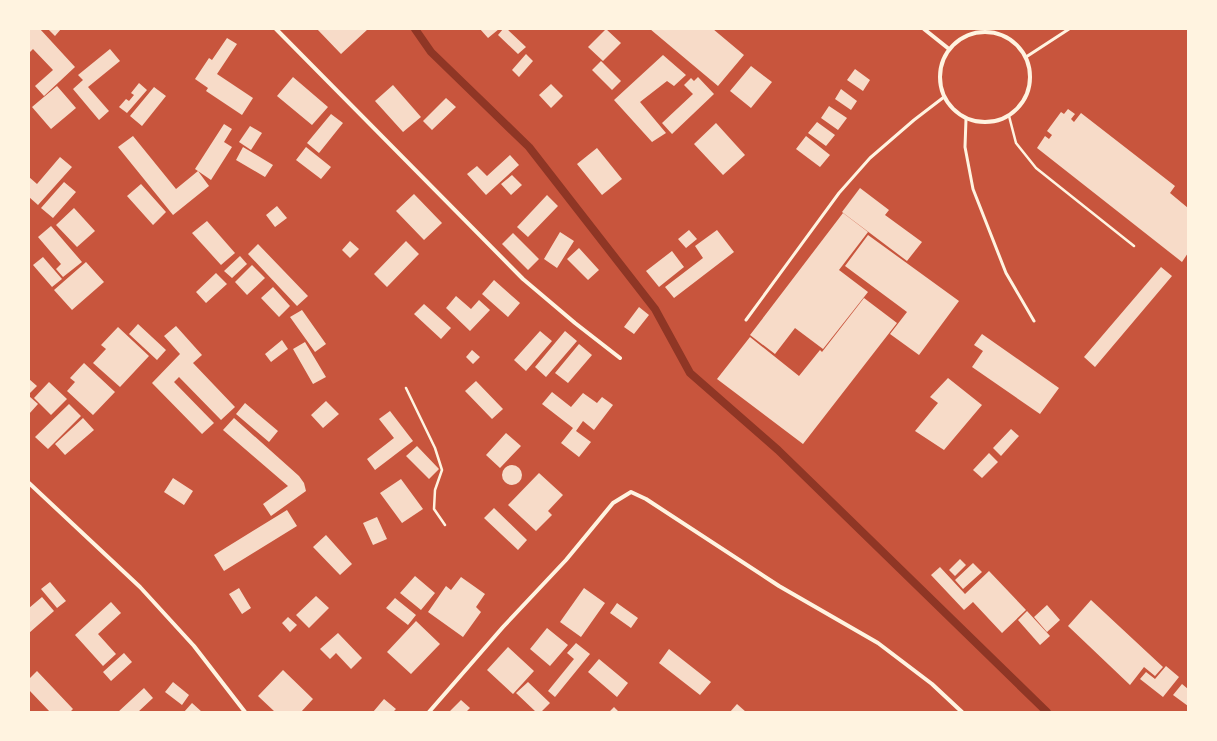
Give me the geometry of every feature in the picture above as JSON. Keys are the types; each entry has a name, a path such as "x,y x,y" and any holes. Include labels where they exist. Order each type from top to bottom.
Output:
{"street":[{"path":"276,29 523,279 575,323 620,358"},
{"path":"924,29 949,49"},
{"path":"988,30 1010,40 1026,57 1030,79 1024,100 1009,116 988,123 966,119 953,110 944,97 939,81 941,64 949,49 966,35 988,30"},
{"path":"29,484 140,587 194,646 245,712"},
{"path":"429,712 502,628 566,560 613,503 631,492 646,499 780,586 878,643 932,684 962,712"}],"lane":[{"path":"1026,57 1069,29"},
{"path":"746,320 839,193 870,158 914,120 944,97"},
{"path":"966,119 965,147 972,189 1006,273 1034,321"}],"path":[{"path":"1009,116 1016,143 1036,168 1134,246"},
{"path":"406,388 435,448 442,470 435,490 434,509 445,525"}],"building":[{"path":"30,29 40,29 75,67 44,96 35,86 53,70 33,49 29,53"},
{"path":"48,29 61,29 55,36"},
{"path":"317,29 368,29 341,54"},
{"path":"480,29 499,29 488,38"},
{"path":"503,29 507,29 526,47 518,54 498,35"},
{"path":"606,29 621,43 603,61 588,47"},
{"path":"650,29 713,29 744,55 718,86"},
{"path":"227,38 237,44 217,74 253,98 242,115 206,91 208,88 195,79 209,58 212,60"},
{"path":"110,49 120,61 88,87 109,111 99,120 73,89 83,80 78,75"},
{"path":"526,54 533,61 519,77 512,70"},
{"path":"663,55 686,75 674,86 667,81 640,102 666,133 652,142 614,100"},
{"path":"601,61 621,81 612,90 592,70"},
{"path":"751,66 772,82 751,108 730,91"},
{"path":"855,69 870,80 863,91 847,80"},
{"path":"293,77 328,107 312,125 277,96"},
{"path":"698,77 714,94 672,134 662,123 693,94 684,85 691,78 694,81"},
{"path":"139,83 147,90 127,113 119,107 126,99 129,101 134,95 131,93"},
{"path":"551,84 563,96 551,108 539,95"},
{"path":"393,85 421,117 403,132 375,101"},
{"path":"57,86 76,108 51,129 32,107"},
{"path":"154,87 166,96 142,126 130,116"},
{"path":"841,89 857,101 851,110 835,99"},
{"path":"446,98 456,107 432,130 423,121"},
{"path":"829,106 847,118 838,130 821,118"},
{"path":"1068,109 1075,114 1071,119 1074,122 1081,113 1175,186 1170,193 1188,208 1188,253 1182,262 1037,148 1045,136 1049,139 1052,135 1047,131 1061,112 1064,114"},
{"path":"331,114 343,123 319,153 307,143"},
{"path":"817,122 835,135 826,146 808,133"},
{"path":"716,123 745,155 723,175 694,144"},
{"path":"224,124 232,129 224,142 232,147 211,180 195,169"},
{"path":"250,126 262,133 251,150 239,142"},
{"path":"133,136 176,189 198,171 209,186 173,215 118,147"},
{"path":"806,136 830,155 820,167 796,149"},
{"path":"243,147 273,165 265,177 236,160"},
{"path":"306,147 331,167 321,179 296,160"},
{"path":"597,148 622,179 602,195 577,164"},
{"path":"510,155 519,165 486,195 467,174 477,166 487,176"},
{"path":"60,157 72,167 38,205 29,197 29,177 37,184"},
{"path":"512,175 522,185 511,195 501,184"},
{"path":"64,182 76,192 53,218 41,208"},
{"path":"141,184 166,212 153,225 127,196"},
{"path":"860,188 889,210 885,215 922,242 907,261 842,212"},
{"path":"414,194 442,223 424,240 396,211"},
{"path":"547,195 558,206 528,237 517,227"},
{"path":"277,206 287,218 275,227 266,215"},
{"path":"74,208 95,231 77,247 56,225"},
{"path":"843,213 868,232 839,270 868,292 823,349 795,328 775,354 750,335"},
{"path":"207,221 235,253 221,265 192,233"},
{"path":"51,226 82,262 63,277 56,269 61,264 38,237"},
{"path":"689,230 697,239 686,248 678,239"},
{"path":"717,230 734,252 674,298 665,287 703,258 695,246"},
{"path":"560,232 574,241 557,268 544,259"},
{"path":"513,233 539,259 528,270 502,244"},
{"path":"868,235 959,301 919,355 890,334 907,312 845,266"},
{"path":"350,241 359,249 350,258 342,250"},
{"path":"406,241 419,254 387,287 374,274"},
{"path":"258,244 308,296 297,306 248,254"},
{"path":"579,248 599,270 588,280 567,259"},
{"path":"672,251 684,267 659,287 646,271"},
{"path":"240,256 247,264 232,278 224,271"},
{"path":"43,257 62,279 52,287 33,265"},
{"path":"86,262 104,282 72,310 54,290"},
{"path":"252,265 265,278 247,295 235,282"},
{"path":"1161,267 1172,276 1095,367 1084,357"},
{"path":"216,273 227,284 206,303 196,292"},
{"path":"494,280 520,303 508,317 482,294"},
{"path":"273,287 290,306 279,317 261,298"},
{"path":"456,296 471,309 479,300 490,310 470,331 446,308"},
{"path":"864,298 897,323 803,444 717,379 750,337 799,376 820,350 822,352"},
{"path":"424,304 451,328 441,339 414,314"},
{"path":"639,307 649,315 634,334 624,327"},
{"path":"302,310 326,344 315,352 290,317"},
{"path":"138,324 166,350 157,360 129,334"},
{"path":"176,326 202,355 193,363 235,407 221,420 179,377 174,382 214,423 202,434 152,383 180,354 164,336"},
{"path":"118,327 149,356 120,387 93,363 106,349 101,345"},
{"path":"540,331 552,341 526,371 514,360"},
{"path":"565,331 577,341 546,377 535,367"},
{"path":"982,334 1059,388 1040,414 972,367 983,351 974,345"},
{"path":"282,340 288,349 271,362 265,354"},
{"path":"305,342 326,377 313,384 293,349"},
{"path":"579,344 592,355 568,383 555,373"},
{"path":"472,350 480,357 473,364 466,357"},
{"path":"84,363 115,392 93,415 67,391 75,382 70,378"},
{"path":"948,378 982,405 944,450 915,431 938,403 930,397"},
{"path":"29,379 37,386 29,394"},
{"path":"476,381 503,409 492,419 465,391"},
{"path":"49,382 67,399 51,415 34,398"},
{"path":"552,392 571,407 583,393 597,403 602,397 613,405 594,430 583,421 576,431 591,442 579,457 561,443 573,428 542,404"},
{"path":"29,396 38,404 29,414"},
{"path":"326,401 339,414 323,428 311,415"},
{"path":"245,403 278,431 269,442 236,414"},
{"path":"69,404 81,416 48,449 35,437"},
{"path":"390,411 413,441 375,470 367,459 394,438 379,419"},
{"path":"83,418 94,430 65,455 55,444"},
{"path":"234,418 299,476 304,483 306,491 271,516 263,504 288,486 223,430"},
{"path":"1011,429 1019,436 1001,456 993,448"},
{"path":"506,433 521,446 500,468 486,455"},
{"path":"417,446 439,469 429,479 406,456"},
{"path":"989,453 998,462 982,478 973,470"},
{"path":"512,465 519,468 522,475 519,482 512,485 505,482 502,475 505,468"},
{"path":"539,473 563,495 548,511 552,515 536,531 508,505"},
{"path":"173,478 193,491 184,505 164,492"},
{"path":"401,479 423,509 402,523 380,493"},
{"path":"494,508 527,540 518,550 484,518"},
{"path":"287,510 297,526 224,571 214,555"},
{"path":"377,517 387,539 373,545 363,523"},
{"path":"326,535 352,564 340,575 313,547"},
{"path":"960,559 966,565 955,576 949,570"},
{"path":"973,563 982,572 963,589 955,580"},
{"path":"940,567 965,594 989,571 1026,610 1002,633 973,602 964,610 931,575"},
{"path":"415,576 435,593 421,610 400,593"},
{"path":"461,577 485,594 476,607 481,612 463,637 428,612 446,586 451,590"},
{"path":"50,582 66,601 57,608 41,589"},
{"path":"239,588 251,608 242,614 229,594"},
{"path":"584,588 605,603 581,637 560,622"},
{"path":"316,596 329,608 309,628 296,615"},
{"path":"42,597 54,611 29,633 29,608"},
{"path":"395,598 416,615 408,625 386,608"},
{"path":"1091,600 1163,667 1155,676 1144,667 1130,685 1068,626"},
{"path":"111,602 121,613 98,634 116,654 103,666 75,635"},
{"path":"617,603 638,618 631,628 610,613"},
{"path":"1047,605 1060,620 1047,632 1034,617"},
{"path":"1027,611 1050,636 1040,645 1018,620"},
{"path":"288,617 297,625 290,632 282,623"},
{"path":"416,621 440,644 411,674 387,652"},
{"path":"547,628 568,645 550,666 530,649"},
{"path":"338,633 362,658 351,669 336,653 330,659 320,649"},
{"path":"576,643 590,654 555,697 548,691 574,659 567,653"},
{"path":"508,647 534,671 513,694 487,670"},
{"path":"669,649 711,682 700,695 659,663"},
{"path":"124,653 132,662 111,681 103,672"},
{"path":"599,659 628,683 617,697 588,672"},
{"path":"1166,666 1179,677 1163,697 1140,679 1146,672 1155,679"},
{"path":"283,670 313,699 301,712 275,712 258,696"},
{"path":"37,671 73,709 70,712 50,712 29,690 29,679"},
{"path":"173,682 189,695 182,705 165,692"},
{"path":"528,682 550,703 541,712 536,712 516,693"},
{"path":"1182,684 1188,689 1188,706 1173,695"},
{"path":"144,688 153,698 138,712 118,712"},
{"path":"384,699 396,709 393,712 373,712"},
{"path":"461,700 470,708 466,712 449,712"},
{"path":"192,703 202,712 184,712"},
{"path":"737,704 746,712 730,712"},
{"path":"614,707 619,712 609,712"}],"waterway":[{"path":"415,29 431,52 529,147 655,309 690,373 778,450 1047,712"}]}
